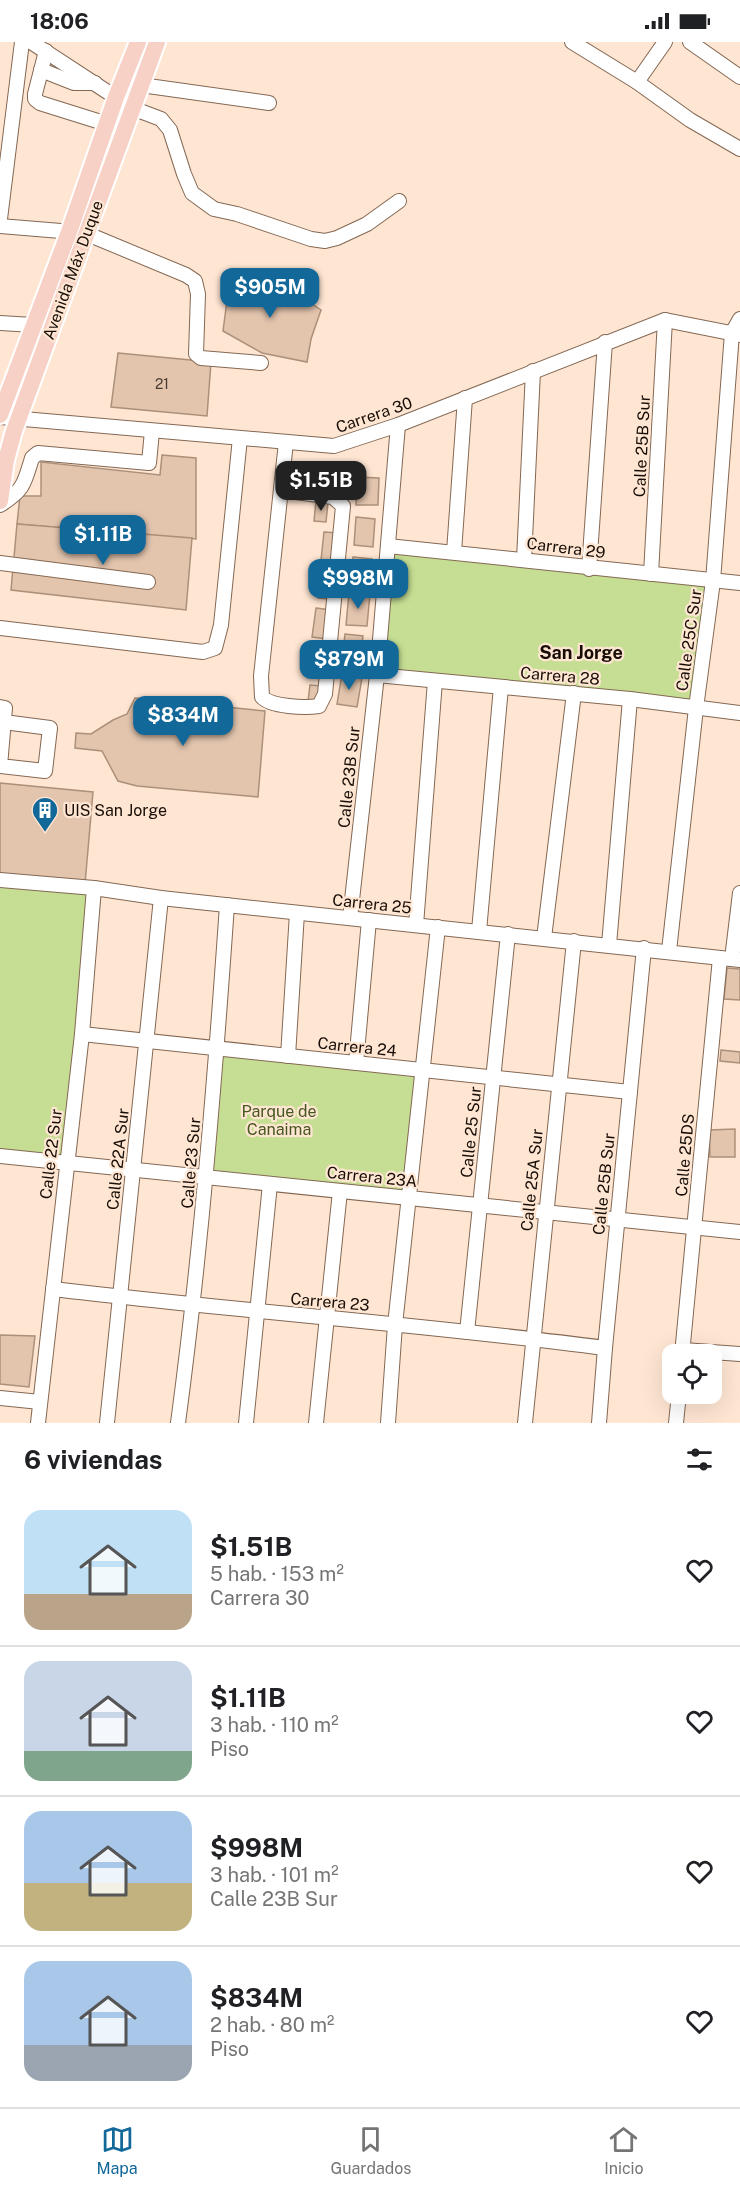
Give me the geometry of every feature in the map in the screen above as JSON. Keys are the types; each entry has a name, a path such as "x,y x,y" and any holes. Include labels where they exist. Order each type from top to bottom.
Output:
{"main road":[{"name":"Avenida Máx Duque","path":"0,503 6,460 77,232 107,124 138,42"},
{"name":"Avenida Máx Duque","path":"0,416 33,325 132,108 157,42"}],"street":[{"path":"0,219 22,42"},
{"path":"32,42 132,108 161,120 170,130 192,193 214,209 325,241 367,224 399,201"},
{"path":"572,42 637,82 690,120 740,149"},
{"path":"637,82 665,42"},
{"path":"690,42 740,77"},
{"path":"46,51 35,99 40,103 107,124"},
{"path":"41,70 74,83 95,83"},
{"path":"141,84 269,103"},
{"path":"0,226 77,232 186,275 195,281 198,294 196,354 201,357 261,363"},
{"path":"665,320 736,334 740,319"},
{"name":"Carrera 30","path":"0,416 18,420 334,446 398,425 665,320"},
{"name":"Calle 25B Sur","path":"651,574 665,320"},
{"path":"0,323 33,325"},
{"name":"Calle 25C Sur","path":"669,951 696,708 713,581 736,334"},
{"path":"589,569 605,342"},
{"path":"524,560 533,371"},
{"path":"453,552 465,398"},
{"name":"Calle 23B Sur","path":"350,918 377,675 398,425"},
{"path":"0,503 15,495 23,486 32,458 38,453 149,463 152,431"},
{"path":"0,628 203,652 215,648 220,636 240,438"},
{"path":"281,490 333,497 343,506 329,633 325,694 319,706 273,704 261,697 261,676 286,442"},
{"name":"Carrera 29","path":"388,546 740,584"},
{"path":"0,563 147,582"},
{"name":"Carrera 28","path":"377,675 573,693 740,713"},
{"path":"416,925 435,681"},
{"path":"479,932 501,687"},
{"path":"544,938 573,693"},
{"path":"609,945 630,699"},
{"path":"0,707 5,708 0,766 45,771 50,728 4,722"},
{"name":"Carrera 25","path":"0,880 94,888 161,898 731,959"},
{"name":"Calle 22 Sur","path":"38,1423 81,1034 94,888"},
{"name":"Calle 25DS","path":"684,1344 695,1227 740,893"},
{"name":"Calle 22A Sur","path":"107,1423 161,898"},
{"name":"Calle 23 Sur","path":"178,1423 194,1304 217,1049 227,905"},
{"path":"288,1056 297,913"},
{"path":"356,1063 369,920"},
{"path":"388,1423 395,1325 438,927"},
{"name":"Calle 25 Sur","path":"467,1332 508,934"},
{"name":"Calle 25A Sur","path":"525,1423 574,941"},
{"name":"Calle 25B Sur","path":"599,1423 604,1348 644,948"},
{"name":"Carrera 24","path":"81,1034 630,1092"},
{"name":"Carrera 23A","path":"0,1156 740,1232"},
{"path":"246,1423 270,1184"},
{"path":"316,1423 340,1191"},
{"name":"Carrera 23","path":"53,1289 257,1312 532,1338 604,1348"},
{"path":"722,1353 740,1354"},
{"path":"0,1398 40,1402"},
{"path":"676,1423 678,1404"}],"green space":[{"path":"395,548 707,583 690,705 384,673"},
{"path":"0,885 91,895 62,1158 0,1151"},
{"name":"Parque de Canaima","path":"222,1052 418,1073 405,1195 211,1176"}],"building":[{"path":"230,278 285,286 321,310 311,339 307,362 262,353 223,331"},
{"path":"118,353 211,362 207,416 111,407"},
{"path":"162,455 196,458 196,539 17,524 20,496 41,496 41,462 160,475"},
{"path":"357,477 379,478 378,505 356,505"},
{"path":"316,501 328,502 326,522 314,521"},
{"path":"356,517 375,519 373,547 354,545"},
{"path":"17,524 192,538 186,610 11,590"},
{"path":"324,532 339,533 336,562 321,560"},
{"path":"353,557 372,559 369,588 350,586"},
{"path":"321,569 334,570 331,599 318,598"},
{"path":"349,593 370,594 367,626 346,625"},
{"path":"316,608 331,610 327,639 312,637"},
{"path":"345,634 363,636 359,666 342,663"},
{"path":"312,646 327,648 324,677 309,675"},
{"path":"342,674 362,678 357,707 337,704"},
{"path":"310,685 322,686 321,702 308,701"},
{"path":"135,698 265,711 258,797 137,786 118,781 102,751 75,748 76,733 91,734 127,714"},
{"name":"UIS San Jorge","path":"0,783 93,792 85,884 0,875"},
{"path":"727,968 740,969 740,1000 724,999"},
{"path":"721,1050 740,1052 740,1063 720,1061"},
{"path":"735,1129 735,1157 710,1157 709,1130"},
{"path":"0,1335 35,1336 29,1387 0,1384"}],"place":[{"name":"UIS San Jorge","path":"45,833"}],"district":[{"name":"San Jorge","path":"581,652"}]}
